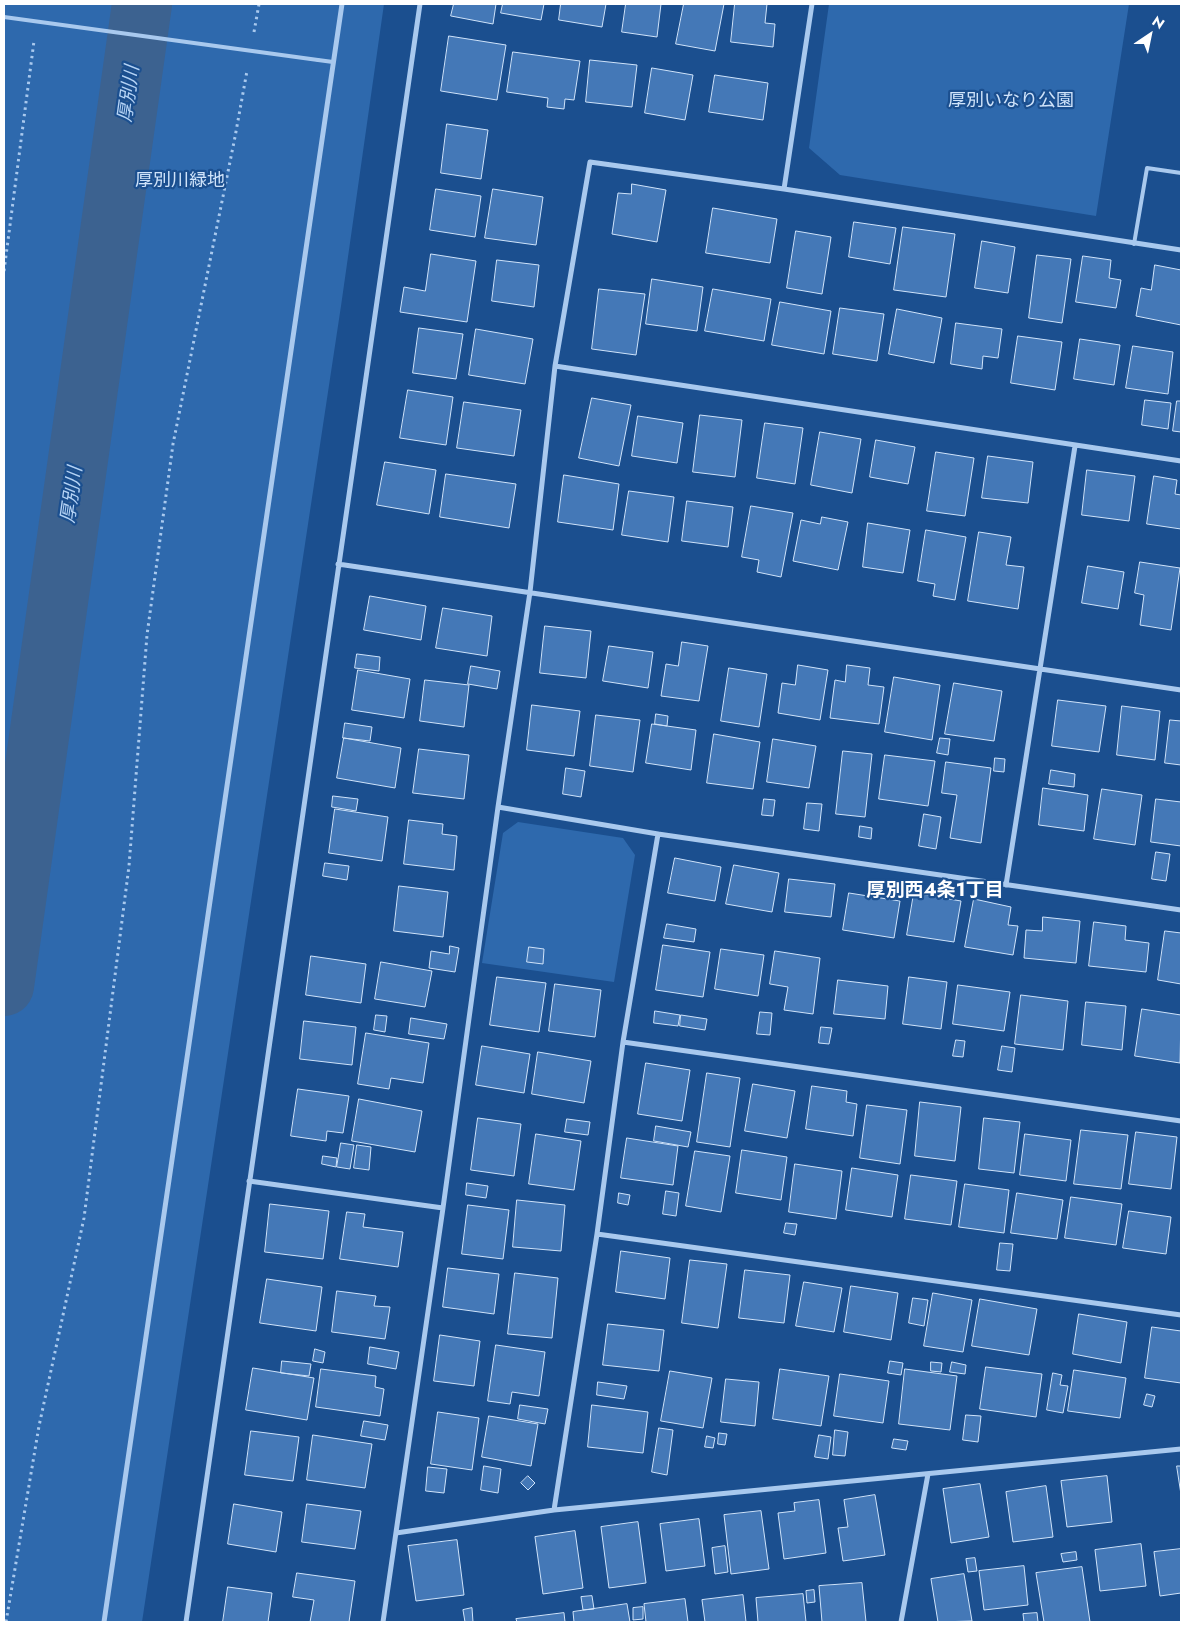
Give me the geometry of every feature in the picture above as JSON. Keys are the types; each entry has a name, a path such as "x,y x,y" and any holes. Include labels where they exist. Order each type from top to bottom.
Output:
{"street":[{"path":"104,1622 342,4"},
{"path":"186,1622 420,4"},
{"path":"784,189 812,4"},
{"path":"383,1622 530,592 555,366 590,162 784,189 1181,250"},
{"path":"555,366 1181,461"},
{"path":"1006,885 1075,446"},
{"path":"338,564 1181,690"},
{"path":"498,807 658,834 1181,910"},
{"path":"554,1510 597,1234 623,1042 658,834"},
{"path":"623,1042 1181,1121"},
{"path":"249,1181 443,1208"},
{"path":"597,1234 1181,1315"},
{"path":"396,1533 554,1510 1181,1449"},
{"path":"901,1622 928,1474"}],"lane":[{"path":"4,16 333,62"},
{"path":"1134,244 1147,168 1181,173"}],"path":[{"path":"254,32 259,4"},
{"path":"4,271 35,34"},
{"path":"6,1622 39,1426 84,1218 129,866 147,635 173,444 247,70"}],"green space":[{"name":"厚別川緑地","path":"4,4 384,4 341,306 142,1622 4,1622"},
{"name":"厚別いなり公園","path":"829,4 1129,4 1096,216 840,175 809,148"},
{"path":"518,822 623,838 635,855 614,982 482,963 503,833"}],"building":[{"path":"454,4 496,4 493,24 451,16"},
{"path":"503,4 544,4 541,20 501,13"},
{"path":"561,4 606,4 602,27 559,20"},
{"path":"626,4 661,4 657,37 622,32"},
{"path":"684,4 724,4 715,51 676,44"},
{"path":"735,4 767,4 765,23 775,24 773,47 731,42"},
{"path":"449,36 506,45 497,100 441,91"},
{"path":"513,52 580,61 574,100 565,99 564,109 547,107 548,98 507,92"},
{"path":"590,60 637,65 632,107 586,102"},
{"path":"652,68 693,75 685,120 645,113"},
{"path":"715,75 768,83 763,120 709,112"},
{"path":"447,124 488,130 481,179 441,173"},
{"path":"632,184 666,190 657,242 612,234 618,193 631,194"},
{"path":"436,189 481,196 475,237 430,230"},
{"path":"493,189 543,197 536,245 485,238"},
{"path":"713,208 777,219 770,263 706,253"},
{"path":"854,222 896,228 890,264 849,257"},
{"path":"903,227 955,234 946,297 894,290"},
{"path":"796,231 831,237 822,294 787,288"},
{"path":"982,241 1015,247 1008,293 975,288"},
{"path":"431,254 476,261 467,322 400,312 404,287 425,291"},
{"path":"1037,255 1071,259 1062,323 1029,318"},
{"path":"1083,256 1111,260 1109,278 1121,280 1116,308 1076,302"},
{"path":"497,260 539,265 534,307 492,301"},
{"path":"1155,265 1181,270 1181,325 1136,316 1141,288 1151,290"},
{"path":"652,279 703,287 697,331 646,324"},
{"path":"599,289 645,294 636,355 592,349"},
{"path":"713,289 771,299 764,341 705,331"},
{"path":"780,302 831,311 824,354 772,345"},
{"path":"840,308 884,314 877,361 833,354"},
{"path":"897,309 942,318 934,363 889,354"},
{"path":"956,323 1002,329 998,358 983,356 982,369 951,364"},
{"path":"419,328 463,334 456,379 413,373"},
{"path":"476,329 533,339 525,384 469,375"},
{"path":"1018,336 1062,342 1055,390 1011,383"},
{"path":"1080,339 1120,345 1114,385 1074,379"},
{"path":"1133,346 1173,352 1168,394 1126,388"},
{"path":"408,390 453,397 446,445 400,438"},
{"path":"592,398 631,405 619,466 579,458"},
{"path":"1145,400 1171,403 1168,429 1142,425"},
{"path":"1177,401 1181,401 1181,432 1173,431"},
{"path":"464,402 521,410 514,456 457,448"},
{"path":"700,415 742,420 735,477 693,472"},
{"path":"638,416 683,423 677,463 632,456"},
{"path":"765,423 803,428 795,484 757,478"},
{"path":"820,432 861,439 852,493 811,485"},
{"path":"876,440 915,447 908,484 870,477"},
{"path":"936,452 974,458 965,516 927,511"},
{"path":"988,456 1033,462 1028,503 982,498"},
{"path":"385,462 436,470 429,514 377,505"},
{"path":"1087,470 1135,476 1129,521 1082,515"},
{"path":"446,474 516,484 509,528 440,517"},
{"path":"564,475 619,484 613,530 558,522"},
{"path":"1154,476 1177,480 1175,494 1181,495 1181,529 1147,524"},
{"path":"629,491 674,497 668,542 622,535"},
{"path":"687,501 733,507 728,547 682,541"},
{"path":"751,506 793,513 781,577 757,572 759,560 742,557"},
{"path":"822,517 848,522 838,570 793,561 801,520 820,524"},
{"path":"868,523 910,530 903,573 863,567"},
{"path":"926,530 966,537 955,600 933,596 935,584 918,581"},
{"path":"979,532 1011,537 1006,565 1024,567 1018,609 968,601"},
{"path":"1140,562 1180,568 1171,630 1140,625 1144,595 1135,593"},
{"path":"1088,566 1124,572 1118,609 1082,603"},
{"path":"370,596 426,606 421,640 364,630"},
{"path":"443,608 492,616 487,656 436,648"},
{"path":"545,626 591,631 586,678 540,673"},
{"path":"682,642 708,646 699,701 661,696 666,664 678,666"},
{"path":"609,646 653,652 648,688 603,681"},
{"path":"357,654 380,657 379,671 355,668"},
{"path":"798,665 828,670 820,720 778,713 782,683 795,685"},
{"path":"847,665 870,668 868,685 884,687 879,724 830,718 835,680 845,682"},
{"path":"471,666 500,671 497,689 468,684"},
{"path":"729,668 767,674 759,727 721,721"},
{"path":"358,670 410,679 404,718 352,710"},
{"path":"894,677 940,685 932,740 885,732"},
{"path":"425,680 469,685 464,727 420,721"},
{"path":"954,683 1002,691 994,741 945,734"},
{"path":"1058,700 1106,706 1099,752 1052,746"},
{"path":"532,705 580,711 574,756 527,750"},
{"path":"1122,706 1160,711 1155,760 1117,755"},
{"path":"656,714 668,716 667,726 655,724"},
{"path":"596,715 640,720 633,772 590,766"},
{"path":"1170,720 1181,721 1181,765 1165,763"},
{"path":"345,723 372,727 370,741 343,738"},
{"path":"652,724 696,730 691,770 646,763"},
{"path":"714,734 760,742 753,789 707,783"},
{"path":"344,738 401,748 395,788 337,778"},
{"path":"940,738 950,739 948,755 937,753"},
{"path":"773,739 816,746 809,788 767,782"},
{"path":"419,749 469,755 464,799 413,793"},
{"path":"843,751 872,754 865,817 836,814"},
{"path":"885,755 935,761 928,806 879,799"},
{"path":"995,758 1005,759 1004,772 994,771"},
{"path":"946,762 991,768 981,843 950,838 957,795 942,793"},
{"path":"566,768 585,771 581,797 563,794"},
{"path":"1051,770 1075,774 1074,787 1049,784"},
{"path":"1043,788 1088,795 1084,831 1039,825"},
{"path":"1102,789 1142,795 1135,845 1094,839"},
{"path":"333,796 358,799 356,811 332,807"},
{"path":"764,799 775,800 773,816 762,815"},
{"path":"1156,799 1181,802 1181,846 1151,842"},
{"path":"807,803 822,804 819,831 804,829"},
{"path":"335,809 388,817 382,861 329,853"},
{"path":"924,814 941,817 936,849 919,846"},
{"path":"409,820 443,824 442,834 457,836 454,870 404,864"},
{"path":"860,826 872,828 871,839 859,837"},
{"path":"1156,852 1170,854 1166,881 1152,879"},
{"path":"675,858 721,867 715,901 668,893"},
{"path":"325,863 349,866 347,880 323,876"},
{"path":"734,865 779,873 772,912 726,904"},
{"path":"789,879 835,884 831,917 785,912"},
{"path":"399,886 448,892 443,937 394,931"},
{"path":"849,893 900,901 894,938 843,930"},
{"path":"914,893 961,901 954,942 907,935"},
{"path":"974,899 1011,907 1008,925 1018,926 1013,955 965,947"},
{"path":"1043,917 1080,921 1076,963 1024,958 1026,930 1042,931"},
{"path":"1094,922 1126,926 1125,940 1149,943 1146,972 1089,966"},
{"path":"667,924 696,929 694,942 664,938"},
{"path":"1165,931 1181,933 1181,984 1158,980"},
{"path":"663,945 710,952 703,997 656,990"},
{"path":"450,946 459,948 455,972 429,968 431,951 449,954"},
{"path":"529,947 544,949 543,964 527,962"},
{"path":"721,949 764,955 758,996 715,989"},
{"path":"775,951 820,958 813,1014 784,1010 788,987 770,984"},
{"path":"311,956 366,964 361,1003 306,995"},
{"path":"381,962 432,971 425,1007 375,999"},
{"path":"497,977 546,983 539,1032 490,1025"},
{"path":"909,977 947,982 941,1029 903,1024"},
{"path":"838,980 888,986 885,1019 834,1014"},
{"path":"555,984 601,990 595,1037 549,1031"},
{"path":"958,985 1010,992 1004,1031 953,1024"},
{"path":"1021,995 1068,1001 1063,1050 1015,1044"},
{"path":"1086,1002 1126,1006 1122,1050 1082,1045"},
{"path":"1142,1009 1181,1015 1180,1063 1135,1056"},
{"path":"655,1011 680,1015 678,1026 654,1023"},
{"path":"760,1012 772,1013 770,1035 757,1034"},
{"path":"376,1015 387,1016 385,1032 374,1030"},
{"path":"681,1015 707,1019 705,1030 680,1026"},
{"path":"411,1018 447,1024 444,1039 409,1034"},
{"path":"304,1021 356,1027 352,1065 300,1059"},
{"path":"821,1027 832,1028 829,1044 819,1043"},
{"path":"366,1033 429,1043 423,1083 391,1078 389,1089 358,1084"},
{"path":"956,1040 965,1041 963,1057 953,1056"},
{"path":"482,1046 530,1054 524,1093 476,1085"},
{"path":"1002,1046 1015,1048 1012,1072 998,1070"},
{"path":"538,1052 591,1061 584,1103 532,1094"},
{"path":"646,1063 690,1070 682,1121 638,1114"},
{"path":"707,1073 740,1078 730,1147 697,1142"},
{"path":"753,1084 795,1091 787,1138 745,1131"},
{"path":"812,1086 847,1091 846,1102 857,1104 853,1136 806,1129"},
{"path":"298,1089 349,1096 343,1133 327,1131 326,1141 291,1136"},
{"path":"359,1099 422,1111 415,1152 352,1141"},
{"path":"920,1102 961,1107 955,1161 915,1156"},
{"path":"867,1105 907,1110 900,1164 860,1158"},
{"path":"478,1118 521,1124 514,1176 471,1170"},
{"path":"984,1118 1020,1122 1014,1173 979,1169"},
{"path":"567,1119 590,1122 588,1135 565,1132"},
{"path":"656,1126 691,1132 688,1147 654,1141"},
{"path":"1081,1130 1128,1135 1121,1189 1074,1184"},
{"path":"1136,1132 1177,1137 1171,1189 1129,1184"},
{"path":"536,1134 581,1141 574,1190 529,1184"},
{"path":"1025,1134 1071,1140 1066,1181 1020,1175"},
{"path":"627,1138 678,1146 673,1185 621,1178"},
{"path":"341,1143 354,1145 350,1169 337,1167"},
{"path":"357,1145 371,1147 369,1170 354,1168"},
{"path":"742,1150 787,1157 781,1200 736,1193"},
{"path":"695,1151 730,1156 721,1212 686,1206"},
{"path":"323,1156 337,1158 336,1167 322,1164"},
{"path":"795,1164 842,1171 836,1219 789,1212"},
{"path":"852,1168 898,1175 892,1217 846,1210"},
{"path":"911,1175 957,1181 951,1225 905,1219"},
{"path":"467,1183 488,1186 486,1198 466,1195"},
{"path":"965,1184 1009,1190 1004,1233 959,1227"},
{"path":"666,1191 679,1193 676,1216 663,1214"},
{"path":"619,1193 630,1195 628,1205 618,1203"},
{"path":"1017,1193 1063,1200 1057,1239 1011,1233"},
{"path":"1071,1197 1122,1204 1116,1245 1065,1238"},
{"path":"517,1200 565,1205 561,1251 513,1247"},
{"path":"270,1204 329,1211 323,1259 265,1252"},
{"path":"468,1205 509,1210 503,1259 462,1254"},
{"path":"1129,1211 1171,1217 1166,1254 1123,1248"},
{"path":"347,1212 365,1214 363,1227 403,1232 398,1267 340,1259"},
{"path":"786,1223 797,1224 795,1235 784,1233"},
{"path":"1000,1243 1013,1244 1010,1271 997,1270"},
{"path":"621,1251 670,1258 665,1299 616,1292"},
{"path":"690,1260 727,1264 718,1328 682,1323"},
{"path":"448,1268 499,1274 494,1314 443,1307"},
{"path":"745,1270 790,1275 784,1323 739,1318"},
{"path":"515,1273 558,1278 552,1338 508,1334"},
{"path":"267,1279 322,1287 316,1331 260,1323"},
{"path":"804,1282 842,1288 834,1332 796,1326"},
{"path":"851,1286 898,1293 891,1340 844,1332"},
{"path":"337,1291 376,1296 374,1306 390,1307 385,1339 332,1332"},
{"path":"933,1293 972,1300 963,1352 924,1346"},
{"path":"913,1298 928,1300 924,1326 909,1323"},
{"path":"980,1299 1037,1309 1029,1355 972,1346"},
{"path":"1079,1314 1127,1322 1121,1363 1073,1354"},
{"path":"608,1324 664,1330 659,1371 603,1365"},
{"path":"1152,1327 1181,1331 1181,1383 1145,1378"},
{"path":"440,1335 480,1341 474,1386 434,1381"},
{"path":"496,1345 545,1352 539,1396 512,1392 510,1404 488,1401"},
{"path":"370,1347 399,1352 396,1369 368,1364"},
{"path":"315,1349 325,1352 323,1363 313,1361"},
{"path":"282,1361 311,1364 309,1376 281,1373"},
{"path":"890,1361 903,1363 901,1375 888,1373"},
{"path":"931,1362 942,1363 941,1372 931,1371"},
{"path":"952,1362 966,1365 965,1374 950,1372"},
{"path":"986,1367 1042,1374 1036,1417 980,1409"},
{"path":"253,1368 314,1378 307,1420 246,1410"},
{"path":"321,1369 376,1376 375,1387 384,1389 380,1416 316,1407"},
{"path":"780,1369 829,1376 821,1426 773,1419"},
{"path":"905,1369 957,1376 950,1430 899,1424"},
{"path":"1074,1370 1126,1378 1120,1418 1068,1411"},
{"path":"670,1371 712,1378 703,1428 661,1421"},
{"path":"1053,1373 1062,1375 1060,1385 1068,1386 1063,1413 1047,1410"},
{"path":"840,1374 889,1381 883,1423 834,1416"},
{"path":"726,1379 759,1382 755,1426 721,1422"},
{"path":"598,1382 627,1386 624,1399 597,1395"},
{"path":"1147,1394 1155,1396 1152,1407 1144,1405"},
{"path":"520,1405 548,1409 545,1424 518,1419"},
{"path":"592,1405 648,1412 643,1453 588,1447"},
{"path":"438,1412 479,1418 472,1470 431,1464"},
{"path":"966,1415 981,1416 978,1442 963,1440"},
{"path":"489,1416 538,1424 531,1466 482,1457"},
{"path":"364,1421 388,1425 385,1440 361,1436"},
{"path":"659,1428 673,1430 667,1475 652,1472"},
{"path":"835,1430 848,1432 845,1456 833,1455"},
{"path":"251,1431 299,1437 293,1481 245,1475"},
{"path":"719,1433 727,1434 725,1445 718,1444"},
{"path":"313,1435 372,1444 365,1488 307,1480"},
{"path":"819,1435 831,1437 828,1459 815,1457"},
{"path":"707,1436 715,1438 713,1448 705,1447"},
{"path":"894,1439 908,1441 906,1450 892,1448"},
{"path":"484,1466 501,1469 498,1493 481,1490"},
{"path":"1177,1466 1181,1466 1181,1494"},
{"path":"428,1467 447,1469 444,1493 426,1491"},
{"path":"528,1476 535,1483 528,1490 521,1483"},
{"path":"1107,1476 1112,1522 1067,1527 1061,1481"},
{"path":"980,1484 989,1537 951,1543 943,1489"},
{"path":"1046,1486 1053,1537 1013,1542 1006,1492"},
{"path":"875,1495 885,1555 843,1561 838,1528 848,1527 844,1500"},
{"path":"819,1500 826,1553 784,1559 778,1513 795,1511 794,1503"},
{"path":"234,1504 282,1512 276,1552 228,1544"},
{"path":"307,1504 361,1511 355,1549 302,1542"},
{"path":"761,1511 769,1569 731,1574 724,1515"},
{"path":"699,1519 705,1566 666,1571 660,1524"},
{"path":"638,1522 646,1583 609,1588 601,1527"},
{"path":"575,1531 583,1588 543,1594 535,1537"},
{"path":"457,1540 464,1595 416,1601 408,1546"},
{"path":"1141,1544 1146,1586 1100,1591 1095,1550"},
{"path":"725,1546 728,1572 715,1574 712,1548"},
{"path":"1181,1549 1181,1593 1160,1596 1154,1552"},
{"path":"1076,1552 1077,1560 1063,1562 1061,1554"},
{"path":"975,1558 977,1571 968,1572 966,1559"},
{"path":"1024,1566 1028,1605 984,1610 979,1571"},
{"path":"1082,1567 1090,1622 1044,1622 1036,1573"},
{"path":"297,1573 355,1581 349,1622 310,1622 314,1600 293,1597"},
{"path":"964,1574 972,1621 938,1622 931,1579"},
{"path":"862,1583 866,1622 822,1622 819,1586"},
{"path":"228,1587 272,1593 268,1622 223,1622"},
{"path":"814,1590 815,1602 807,1603 806,1591"},
{"path":"803,1594 806,1622 758,1622 756,1598"},
{"path":"743,1595 746,1622 705,1622 702,1600"},
{"path":"592,1596 594,1609 583,1610 581,1597"},
{"path":"685,1599 688,1622 646,1622 644,1604"},
{"path":"627,1604 630,1622 574,1622 573,1612"},
{"path":"643,1607 643,1619 633,1620 633,1608"},
{"path":"472,1608 473,1622 465,1622 463,1610"},
{"path":"564,1613 565,1622 517,1622 516,1619"},
{"path":"1037,1613 1038,1622 1024,1622 1023,1614"}],"waterway":[{"name":"厚別川","path":"4,986 142,4"}],"district":[{"name":"厚別西4条1丁目","path":"935,891"}]}
